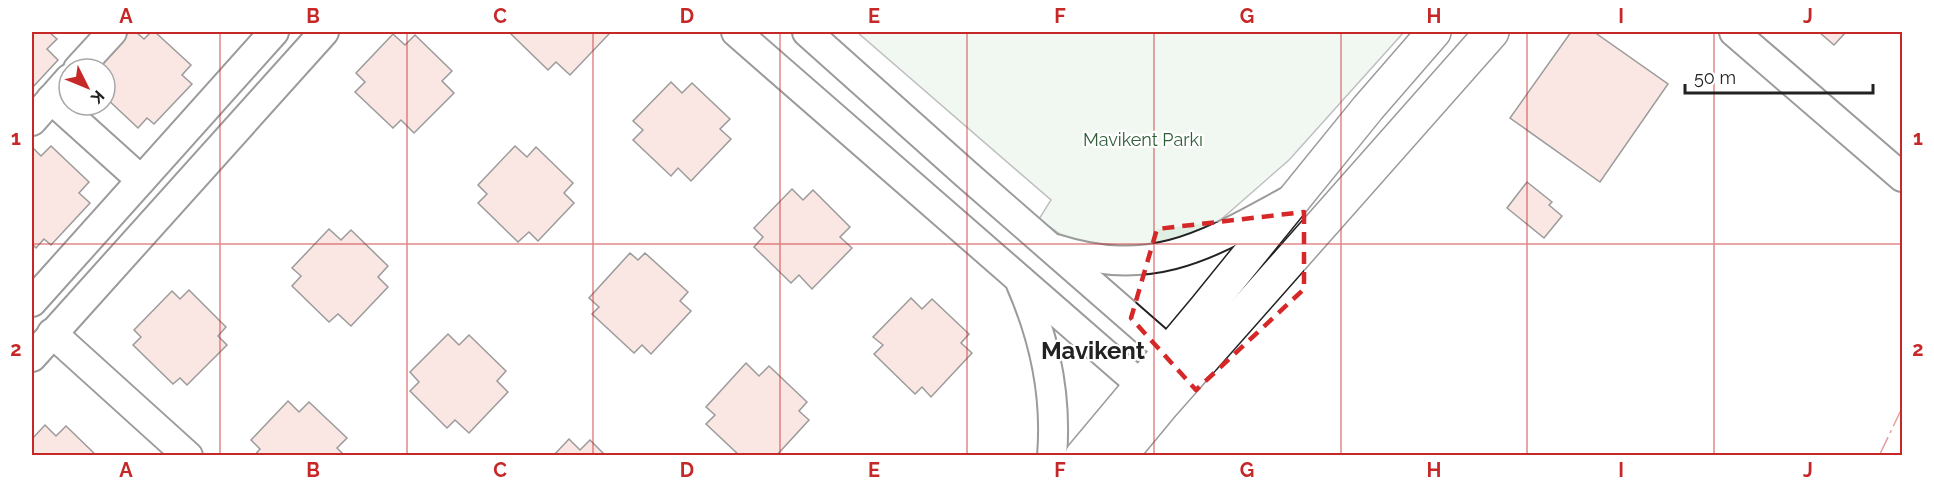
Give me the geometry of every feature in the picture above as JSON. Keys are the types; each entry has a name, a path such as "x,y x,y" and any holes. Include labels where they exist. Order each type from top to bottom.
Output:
{"main road":[{"path":"1181,361 1294,198 1434,32"},
{"path":"1082,456 1152,394 1492,32"},
{"path":"1120,456 1152,394"}],"street":[{"path":"89,57 112,32"},
{"path":"188,456 60,324 35,291 141,180 274,32"},
{"path":"32,357 324,32"},
{"path":"736,32 1152,394"},
{"path":"807,32 1181,361"},
{"path":"1734,32 1902,177"},
{"path":"32,121 57,92"},
{"path":"85,117 141,180"},
{"path":"1052,248 1095,259 1118,261 1168,256 1195,249 1221,238 1294,198"},
{"path":"1017,277 1042,339 1049,371 1053,404 1052,456"}],"highlighted area":[{"path":"1304,212 1304,289 1196,390 1131,318 1157,229"}],"green space":[{"name":"Mavikent Parkı","path":"857,32 1404,32 1289,160 1201,237 1135,258 1075,245 1039,219 1051,200"}],"building":[{"path":"32,32 49,32 57,39 47,49 57,61 32,88"},
{"path":"129,32 136,32 144,39 151,32 155,32 191,65 182,75 192,84 154,124 147,118 138,128 117,108 117,57 105,57"},
{"path":"513,32 606,32 609,34 570,75 556,62 548,70 511,34"},
{"path":"1571,32 1594,32 1668,84 1600,182 1510,118"},
{"path":"1819,32 1846,32 1834,45"},
{"path":"393,34 405,45 415,35 452,71 442,81 454,93 414,133 401,120 393,128 355,92 365,82 356,73"},
{"path":"671,82 682,93 692,83 730,119 720,129 731,139 691,181 678,168 671,176 633,140 643,130 633,121"},
{"path":"51,146 89,182 79,193 90,203 51,245 44,239 36,248 32,244 32,147 41,156"},
{"path":"515,146 527,157 536,147 573,183 564,193 574,203 538,241 529,232 518,242 478,203 487,194 478,185"},
{"path":"1527,182 1552,202 1549,205 1562,216 1544,238 1507,208"},
{"path":"792,189 803,200 813,190 850,227 840,237 852,248 812,289 799,275 791,283 754,247 763,237 754,228"},
{"path":"329,229 341,240 351,230 388,266 378,277 388,287 351,326 338,314 329,322 292,286 301,276 292,268"},
{"path":"630,253 638,260 645,253 688,292 680,301 691,311 651,354 642,345 634,353 592,314 599,307 589,298"},
{"path":"189,290 226,327 218,336 227,345 187,385 180,378 173,384 133,345 141,337 134,330 172,291 180,299"},
{"path":"911,298 922,309 932,299 969,334 961,343 972,353 931,397 922,387 915,394 874,354 883,345 873,337"},
{"path":"448,334 459,345 469,335 506,371 497,381 508,392 469,433 455,420 447,428 410,391 419,382 410,372"},
{"path":"746,363 759,376 769,366 807,402 799,411 809,420 776,456 740,456 706,424 715,415 706,407"},
{"path":"288,401 299,412 309,402 347,438 337,448 345,456 254,456 260,449 251,440"},
{"path":"45,425 56,436 66,426 97,456 32,456 32,439"},
{"path":"569,439 580,450 590,440 606,456 553,456"}],"power":[{"path":"1879,456 1902,408"}],"district":[{"name":"Mavikent","path":"1093,351"}]}
